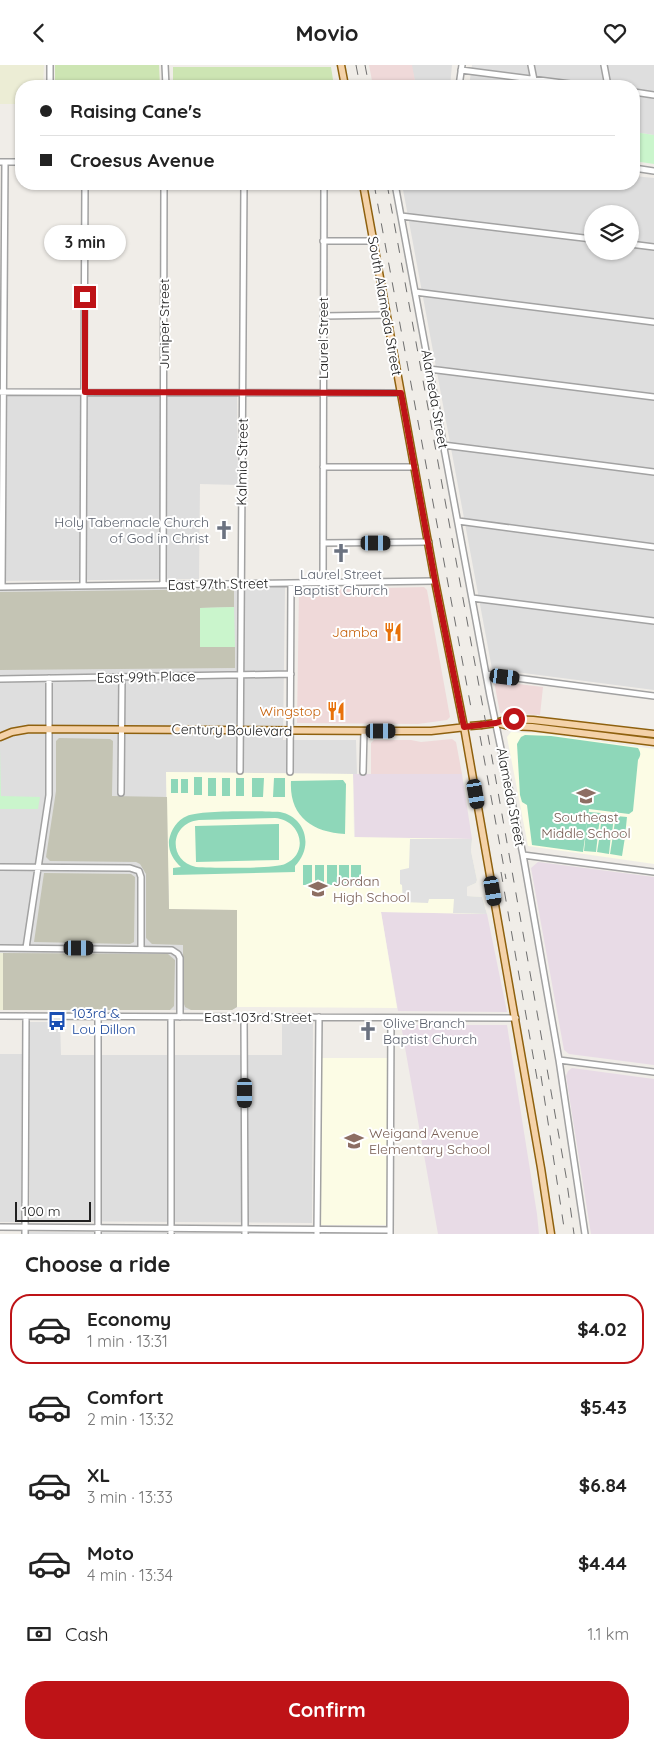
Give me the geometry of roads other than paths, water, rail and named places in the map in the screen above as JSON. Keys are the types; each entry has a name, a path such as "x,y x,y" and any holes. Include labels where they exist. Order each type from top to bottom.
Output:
{"main road":[{"path":"341,65 344,80"},
{"name":"South Alameda Street","path":"364,190 435,581 467,727 516,1018"},
{"name":"Century Boulevard","path":"0,737 20,730 49,729 431,731 496,723 508,719 533,719 654,734"},
{"path":"496,723 654,742"},
{"path":"516,1018 551,1234"}],"street":[{"path":"50,65 50,80"},
{"path":"165,65 166,80"},
{"path":"462,68 534,80 531,65"},
{"path":"604,65 607,80"},
{"path":"640,93 654,95"},
{"path":"1,587 3,162"},
{"path":"640,169 654,171"},
{"path":"83,585 85,190"},
{"name":"Juniper Street","path":"163,584 164,190"},
{"name":"Kalmia Street","path":"240,771 244,190"},
{"name":"Laurel Street","path":"323,582 324,190"},
{"name":"Alameda Street","path":"396,190 486,674 523,855 559,1060 585,1234"},
{"path":"401,216 584,238"},
{"path":"324,241 373,241"},
{"path":"639,245 654,247"},
{"path":"415,292 654,322"},
{"path":"323,316 387,315"},
{"path":"429,369 654,397"},
{"path":"2,392 401,393"},
{"path":"443,445 654,472"},
{"path":"323,467 415,467"},
{"path":"458,521 654,547"},
{"path":"323,543 429,542"},
{"name":"East 97th Street","path":"1,587 435,581"},
{"path":"290,772 291,583"},
{"path":"472,598 654,621"},
{"path":"486,674 654,695"},
{"name":"East 99th Place","path":"0,679 291,675"},
{"path":"121,793 122,677"},
{"path":"26,948 49,795 49,679"},
{"path":"363,772 364,731"},
{"path":"523,855 654,872"},
{"path":"0,867 130,868 139,871 141,877 141,948"},
{"path":"0,948 141,948 166,949 177,953 180,958 180,1017"},
{"name":"East 103rd Street","path":"0,1016 516,1018"},
{"path":"25,1234 26,1016"},
{"path":"98,1016 98,1234"},
{"path":"170,1017 171,1231"},
{"path":"244,1017 245,1231"},
{"path":"317,1232 319,1017"},
{"path":"0,1227 98,1227 171,1231 390,1232 391,1018"},
{"path":"559,1060 654,1072"}],"railway":[{"path":"356,65 359,80"},
{"path":"365,65 368,80"},
{"path":"375,190 472,713"},
{"path":"388,190 486,724 566,1176 574,1234"},
{"path":"480,736 506,879"},
{"path":"501,872 538,1084"},
{"path":"541,1076 565,1234"}],"place":[{"name":"Holy Tabernacle Church of God in Christ","path":"224,530"},
{"name":"Laurel Street Baptist Church","path":"341,553"},
{"name":"Jamba","path":"393,632"},
{"name":"Wingstop","path":"336,711"},
{"name":"Southeast Middle School","path":"586,796"},
{"name":"Jordan High School","path":"318,889"},
{"name":"103rd & Lou Dillon","path":"57,1021"},
{"name":"Olive Branch Baptist Church","path":"368,1031"},
{"name":"Weigand Avenue Elementary School","path":"354,1141"}]}
